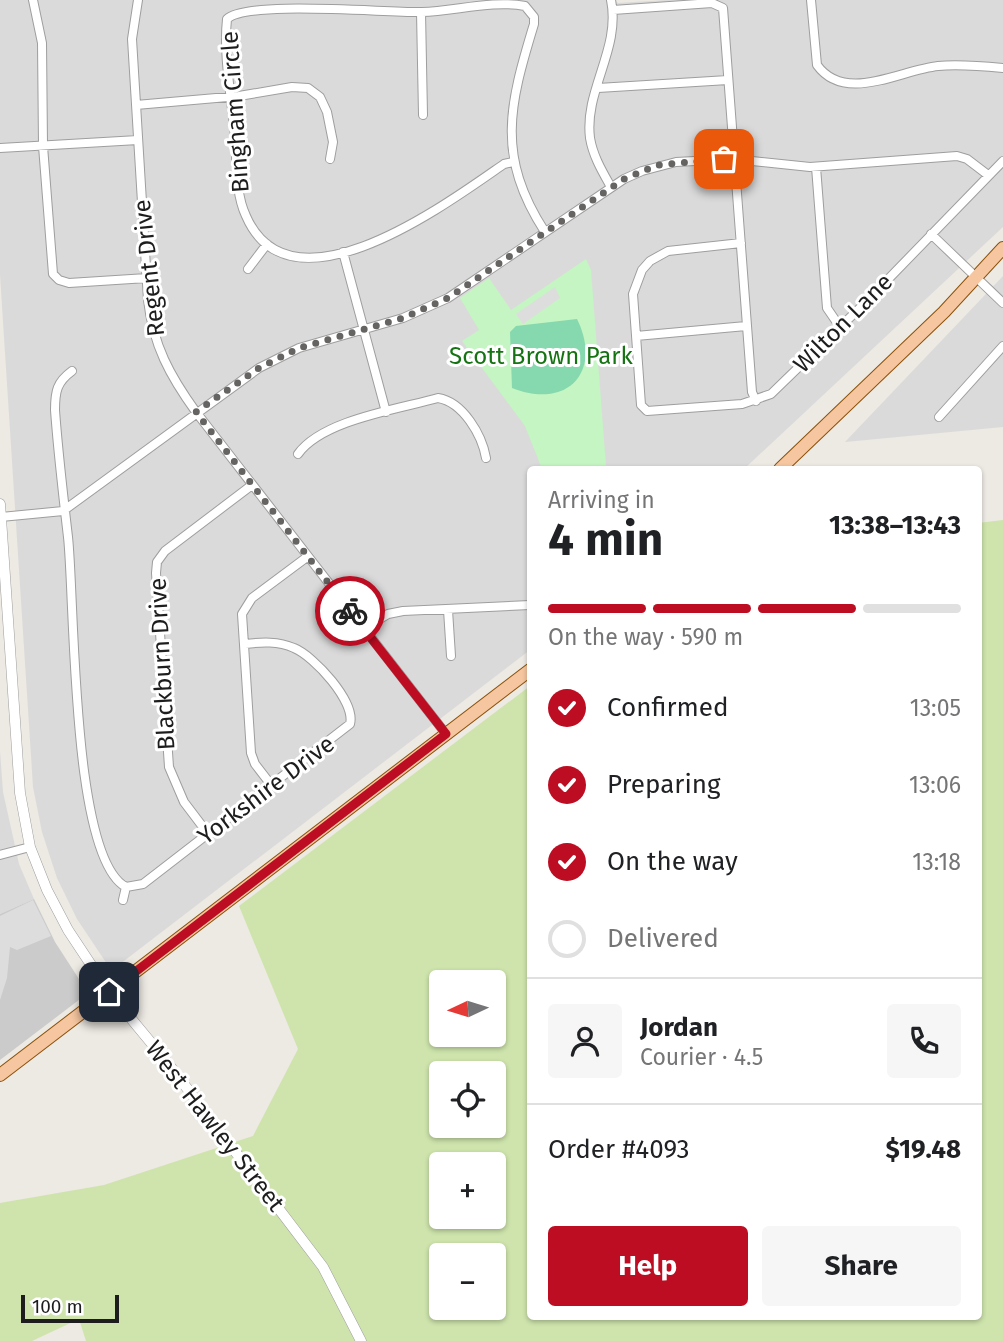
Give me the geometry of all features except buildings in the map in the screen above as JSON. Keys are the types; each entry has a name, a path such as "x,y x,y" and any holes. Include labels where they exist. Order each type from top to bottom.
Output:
{"main road":[{"path":"783,466 860,395 1003,248"},
{"path":"0,1075 527,672"}],"street":[{"path":"33,0 43,53 43,146 53,274 59,280 69,283 147,278"},
{"name":"Regent Drive","path":"138,0 132,39 150,318 158,350 169,373 196,412 446,734"},
{"path":"611,0 612,41 590,120 590,139 597,163 611,187"},
{"path":"811,0 817,65 832,81 857,83 937,66 1003,68"},
{"path":"613,10 717,3 723,8 741,243 746,326 752,392 756,401 647,411 641,405 635,283 650,261 668,251 741,243"},
{"name":"Bingham Circle","path":"267,244 249,224 242,203 226,26 227,19 236,9 308,4 421,12 461,4 520,5 530,10 534,21 511,109 513,162"},
{"path":"421,12 423,115"},
{"path":"598,88 728,80"},
{"path":"136,105 292,87 314,91 327,112 333,142 330,159"},
{"path":"0,148 138,140"},
{"path":"1,517 63,511 196,412 273,360 299,348 403,318 448,298 611,187 658,165 733,159 816,167 957,156 967,159 988,175"},
{"name":"Wilton Lane","path":"756,401 778,387 841,327 1003,161"},
{"path":"248,269 267,244 301,258 343,252 412,224 504,164 513,162 527,201 545,232"},
{"path":"816,167 827,308 841,327"},
{"path":"931,234 1003,303"},
{"path":"343,252 386,412"},
{"path":"636,336 746,326"},
{"path":"939,417 1003,346"},
{"path":"72,371 59,382 55,396 63,511 68,535 84,779 103,854 114,878 126,887 123,900"},
{"path":"298,454 314,437 386,412 438,398 449,401 475,430 486,458"},
{"name":"Blackburn Drive","path":"209,835 184,802 169,767 157,562 165,551 252,485"},
{"name":"West Hawley Street","path":"0,504 16,764 30,847 59,914 109,992 293,1225 335,1287 361,1341"},
{"path":"272,786 255,764 251,753 242,614 246,604 307,557"},
{"path":"363,629 388,614 527,605"},
{"path":"448,610 451,656"},
{"name":"Yorkshire Drive","path":"126,887 144,884 346,729 352,714 347,702 316,663 302,652 281,644 245,644"},
{"path":"0,855 30,847"}],"shaded area":[{"path":"0,0 615,0 618,3 667,0 1003,0 1003,227 747,466 527,466 527,652 120,964 107,964 77,919 57,878 42,832 33,787 0,275"},
{"path":"1003,276 1003,427 845,442"},
{"path":"555,287 560,298 523,324 516,314"},
{"path":"0,751 3,792 19,864 34,899 0,914"},
{"path":"34,899 55,942 88,993 0,1060 0,914"},
{"path":"33,900 51,936 17,950 10,947 7,978 0,1000 0,916"}],"green space":[{"name":"Scott Brown Park","path":"586,259 591,270 606,466 541,466 525,426 462,341 479,330 460,298 489,278 511,310"},
{"path":"577,319 584,338 586,355 575,382 564,390 549,394 532,394 512,388 510,332 516,326"},
{"path":"1003,520 1003,1341 86,1341 79,1319 32,1341 0,1341 0,1203 104,1185 253,1136 298,1049 239,906 527,688 527,1320 982,1320 982,523"}],"way so far":[{"path":"350,611 196,412 240,379 299,348 403,318 448,298 624,179 658,165 724,159"}],"route":[{"path":"109,992 446,734 350,611"}]}
